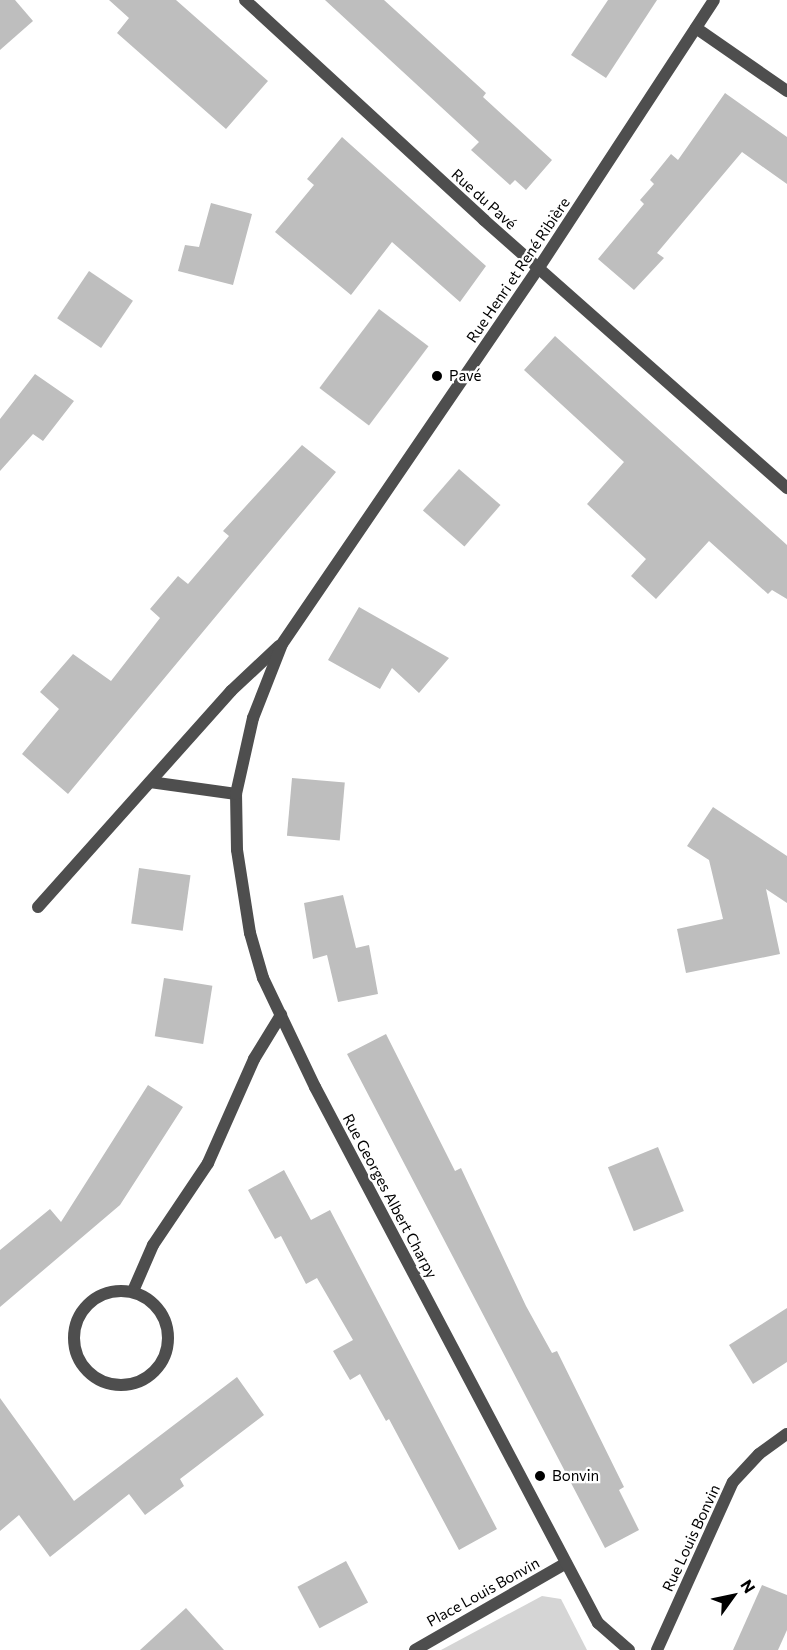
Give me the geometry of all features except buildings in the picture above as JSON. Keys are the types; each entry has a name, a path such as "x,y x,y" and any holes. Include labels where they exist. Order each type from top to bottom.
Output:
{"street":[{"name":"Rue du Pavé","path":"245,0 538,269 787,488"},
{"name":"Rue Henri et René Ribière","path":"253,718 282,644 538,269 714,0"},
{"path":"696,27 787,91"},
{"name":"Rue Henri et René Ribière","path":"38,907 231,691 282,644"},
{"name":"Rue Georges Albert Charpy","path":"253,718 236,794 237,850 250,933 263,978 598,1623 629,1650"},
{"path":"150,782 236,794"},
{"path":"133,1291 153,1245 208,1163 254,1059 281,1015"},
{"path":"111,1291 133,1291 155,1301 165,1317 168,1344 158,1367 141,1382 112,1386 88,1373 74,1351 76,1325 93,1302 111,1291"},
{"name":"Rue Louis Bonvin","path":"657,1650 733,1482 759,1454 787,1434"},
{"name":"Place Louis Bonvin","path":"415,1650 566,1563"}],"shaded area":[{"path":"542,1596 561,1599 587,1650 441,1650"}],"place":[{"name":"Pavé","path":"437,376"},
{"name":"Bonvin","path":"540,1476"}]}
